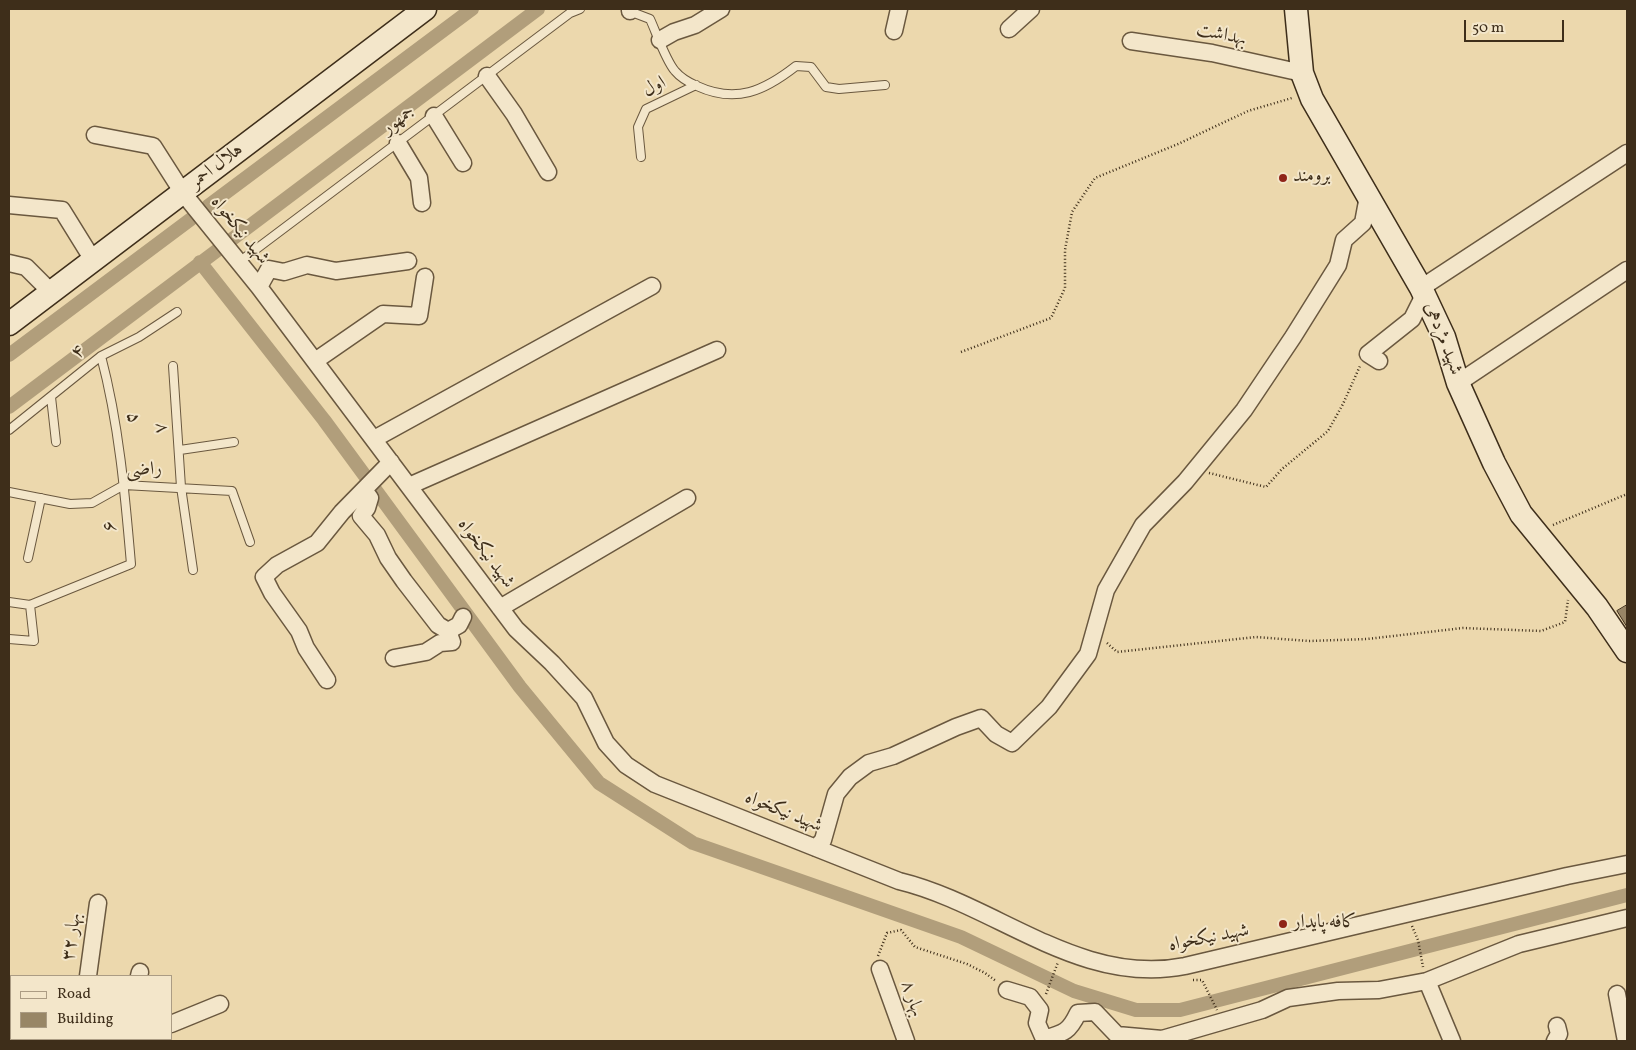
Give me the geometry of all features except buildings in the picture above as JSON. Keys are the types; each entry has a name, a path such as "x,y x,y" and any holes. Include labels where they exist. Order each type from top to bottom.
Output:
{"main road":[{"name":"هلال احمر","path":"9,324 425,9"},
{"name":"شهید مژدهی","path":"1296,9 1305,81 1312,99 1423,292 1444,337 1458,383 1494,463 1521,514 1597,607 1627,652"}],"street":[{"path":"660,40 674,32 695,25 721,9"},
{"path":"894,32 899,9"},
{"path":"1009,29 1031,9"},
{"name":"بهداشت","path":"1130,41 1212,53 1305,81"},
{"path":"487,76 514,114 548,172"},
{"path":"434,116 462,163"},
{"name":"شهید نیکخواه","path":"95,135 153,146 183,193 315,361 516,629 584,698 606,743 626,765 655,784 899,881 924,886 1031,936 1096,963 1154,969 1185,966 1627,864"},
{"path":"398,143 419,178 422,203"},
{"path":"1374,358 1412,320 1423,292 1627,153"},
{"path":"816,848 822,840 836,794 850,777 868,763 893,756 956,727 981,718 996,734 1012,743 1049,707 1088,654 1106,590 1143,525 1196,469 1244,410 1338,265 1344,240 1363,223 1368,196"},
{"path":"9,205 62,210 93,260"},
{"path":"258,287 268,269 284,272 307,265 336,271 408,261"},
{"path":"9,264 26,267 51,292"},
{"path":"1458,383 1627,270"},
{"path":"315,361 383,314 419,316 426,277"},
{"path":"374,440 652,286"},
{"path":"409,486 717,350"},
{"path":"327,680 264,577 277,565 317,543 327,529 391,462"},
{"path":"368,485 370,498 367,508 361,516 377,535 388,558 404,581 438,626 448,631 452,642 440,643 426,652 394,658"},
{"path":"500,608 686,498"},
{"path":"448,631 459,625 463,617"},
{"name":"بهار ۳۲","path":"88,975 98,903"},
{"path":"1007,990 1030,997 1035,1003 1040,1010 1037,1023 1044,1039 1062,1034 1072,1027 1078,1013 1095,1012 1115,1038 1162,1039 1262,1010 1288,998 1338,991 1379,990 1427,981 1520,944 1627,918"},
{"name":"بهار ۸","path":"880,969 906,1041"},
{"path":"1427,981 1452,1041"},
{"path":"1617,994 1626,1041"},
{"path":"172,1024 220,1004"}],"lane":[{"name":"جمهور","path":"239,262 570,13 580,9"},
{"path":"627,10 650,18 674,71 714,94 745,94 774,83 796,66 811,67 826,87 839,89 885,85"},
{"name":"اول","path":"641,157 638,127 646,109 696,85"},
{"name":"۴","path":"9,430 101,356 139,337 177,312"},
{"name":"۵","path":"101,356 113,400 124,485"},
{"name":"۷","path":"173,366 181,487 193,570"},
{"path":"51,396 56,442"},
{"path":"180,450 234,442"},
{"name":"راضی","path":"9,492 70,504 92,503 124,485 232,491 250,542"},
{"name":"۶","path":"30,604 131,564 124,485"},
{"path":"28,558 41,498"},
{"path":"9,602 30,604 34,641 9,639"}],"path":[{"path":"961,352 1051,318 1065,288 1065,250 1072,212 1095,178 1178,144 1248,111 1286,102 1305,81"},
{"path":"1196,469 1266,487 1282,469 1328,430 1343,404 1360,366 1374,358"},
{"path":"1536,532 1627,494"},
{"path":"1094,632 1117,652 1256,637 1309,641 1367,639 1464,628 1540,631 1565,622 1566,606 1575,580"},
{"path":"1407,914 1419,948 1427,981"},
{"path":"880,969 878,954 887,934 900,930 915,948 967,964 985,973 1007,990"},
{"path":"1185,966 1187,974 1193,980 1202,980 1214,1002"},
{"path":"1051,982 1052,978"}],"waterway":[{"path":"208,206 472,9"},
{"path":"9,407 538,9"},
{"path":"9,355 195,216"},
{"path":"200,262 324,420 520,687 599,783 693,843 961,937 1074,991 1136,1010 1180,1010 1627,895"}],"place":[{"name":"برومند","path":"1283,178"},
{"name":"کافه پایدار","path":"1283,924"}]}
